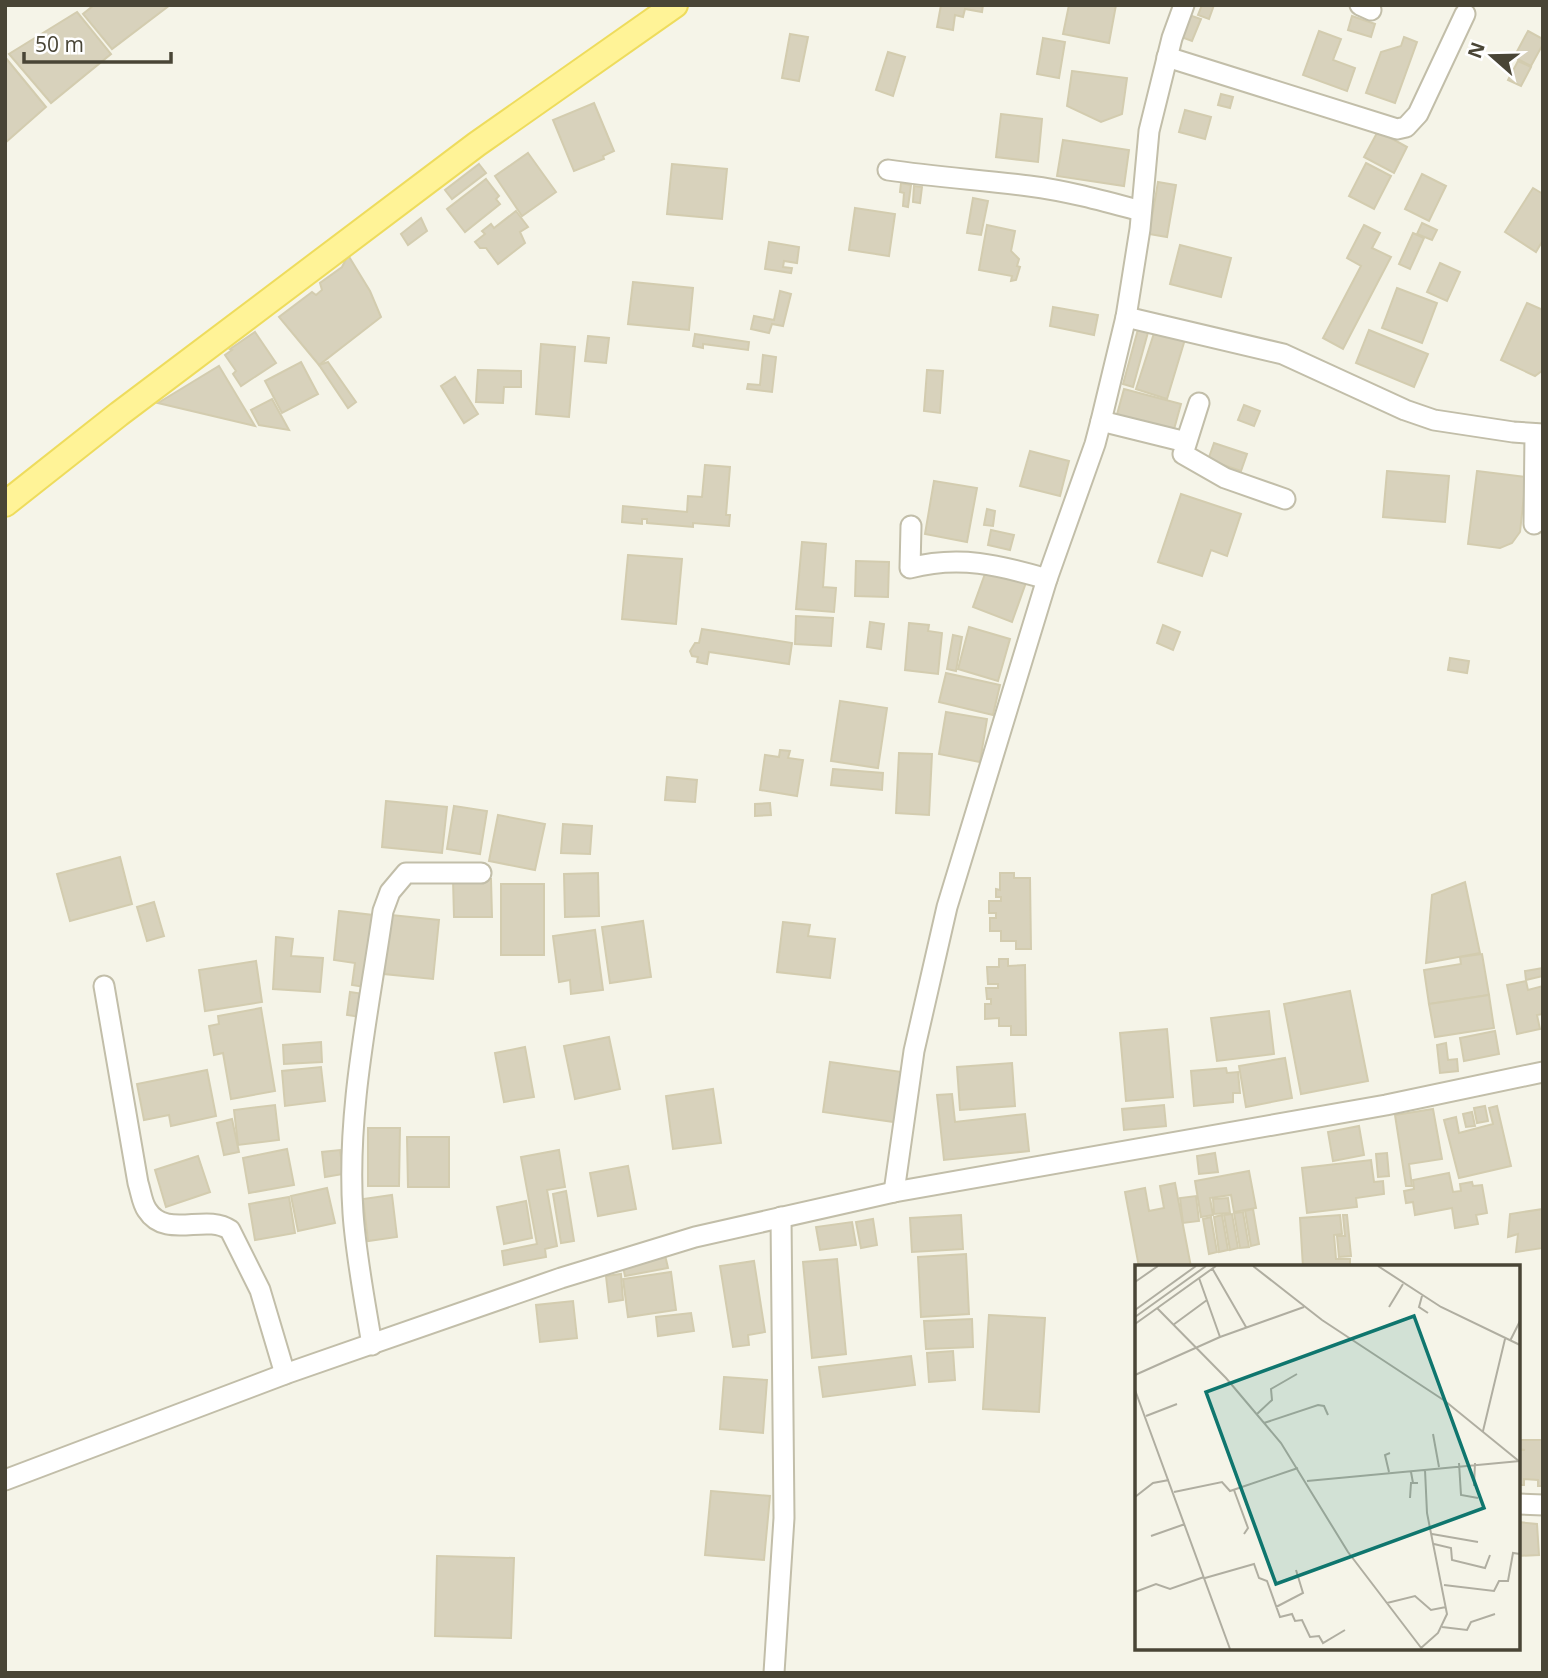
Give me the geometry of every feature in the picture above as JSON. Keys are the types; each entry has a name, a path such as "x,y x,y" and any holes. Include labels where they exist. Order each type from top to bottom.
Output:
{"main road":[{"path":"5,503 477,144 675,5"}],"street":[{"path":"894,1192 914,1051 947,907 1047,579 1096,444 1126,317 1149,131 1167,57 1184,5"},
{"path":"1167,57 1397,129 1406,127 1418,114 1465,15"},
{"path":"888,170 945,179 1030,186 1087,196 1141,211"},
{"path":"1126,317 1283,354 1405,411 1434,420 1539,434 1534,524"},
{"path":"1101,421 1186,442 1199,403 1183,454 1225,478 1285,499"},
{"path":"911,526 909,568 934,562 972,562 1007,567 1047,579"},
{"path":"372,1345 353,1214 353,1154 361,1059 383,911 390,892 406,873 481,873"},
{"path":"104,986 138,1183 145,1208 151,1216 170,1224 183,1226 214,1223 230,1230 260,1290 285,1374"},
{"path":"5,1480 285,1374 573,1274 695,1237 894,1192 1386,1105 1543,1072"},
{"path":"774,1673 784,1518 781,1217"},
{"path":"1520,1504 1543,1505"}],"building":[{"path":"94,5 170,5 112,49 83,14"},
{"path":"941,5 983,5 982,12 965,9 963,17 955,15 953,30 937,27"},
{"path":"1069,5 1116,5 1109,43 1063,34"},
{"path":"1202,5 1214,5 1209,19 1198,15"},
{"path":"77,12 111,54 51,103 9,54"},
{"path":"1189,15 1201,19 1192,41 1181,37"},
{"path":"1352,16 1375,24 1371,37 1348,30"},
{"path":"1319,31 1341,39 1333,60 1355,68 1347,91 1303,75"},
{"path":"1528,31 1543,39 1531,66 1514,57"},
{"path":"790,34 808,37 799,81 782,78"},
{"path":"1404,37 1417,42 1395,103 1366,93 1381,52 1401,46"},
{"path":"1043,38 1065,42 1059,78 1037,74"},
{"path":"888,52 905,57 893,96 876,90"},
{"path":"5,57 46,107 5,143"},
{"path":"1518,61 1531,67 1521,86 1508,80"},
{"path":"1072,71 1127,78 1122,114 1101,122 1067,106"},
{"path":"1221,94 1233,97 1230,108 1218,105"},
{"path":"594,103 614,151 603,156 604,159 574,171 553,120"},
{"path":"1185,110 1211,117 1205,139 1179,132"},
{"path":"1001,114 1042,119 1038,162 996,157"},
{"path":"1378,131 1407,147 1394,173 1364,157"},
{"path":"1063,140 1129,150 1124,186 1057,176"},
{"path":"528,153 556,192 522,216 495,176"},
{"path":"1366,163 1391,176 1374,209 1349,196"},
{"path":"479,164 486,173 452,199 445,190"},
{"path":"672,164 727,169 722,219 667,214"},
{"path":"1422,174 1446,186 1429,221 1405,209"},
{"path":"486,179 499,196 496,199 500,204 465,232 447,209"},
{"path":"1158,182 1176,185 1167,237 1149,234"},
{"path":"901,183 911,185 908,207 903,206 904,193 900,192"},
{"path":"914,186 922,187 920,203 913,202"},
{"path":"1533,188 1543,194 1543,240 1536,252 1505,232"},
{"path":"973,198 988,201 981,235 967,233"},
{"path":"855,208 895,214 889,256 849,250"},
{"path":"516,211 528,227 520,232 525,243 498,264 486,248 480,248 475,242 485,234 482,231 491,224 494,228"},
{"path":"421,218 427,231 408,245 401,234"},
{"path":"1422,223 1437,230 1432,240 1417,234"},
{"path":"987,225 1015,231 1011,251 1019,259 1017,266 1020,267 1016,280 1011,281 1012,276 979,270"},
{"path":"1364,225 1380,233 1372,248 1391,257 1343,349 1323,338 1361,266 1347,258"},
{"path":"1413,233 1424,238 1410,269 1399,264"},
{"path":"769,242 799,247 797,263 784,261 783,267 792,268 791,273 765,269"},
{"path":"1180,245 1231,258 1221,297 1170,284"},
{"path":"348,255 370,291 381,317 319,365 279,317 312,292 316,295 322,290 320,283 342,267"},
{"path":"1440,263 1460,272 1447,301 1427,292"},
{"path":"633,282 693,288 689,330 628,324"},
{"path":"1397,288 1437,303 1422,343 1382,328"},
{"path":"780,291 791,294 783,326 772,324 769,333 751,329 754,316 774,320"},
{"path":"1527,303 1543,310 1543,370 1535,376 1501,360"},
{"path":"1053,307 1098,315 1094,335 1050,326"},
{"path":"1140,322 1150,325 1133,387 1123,384"},
{"path":"1156,327 1186,336 1167,399 1136,389"},
{"path":"1369,330 1428,354 1414,387 1356,363"},
{"path":"255,332 276,363 241,386 233,374 236,371 225,355"},
{"path":"695,334 749,342 748,350 703,344 703,348 693,346"},
{"path":"588,336 609,338 606,363 585,361"},
{"path":"541,344 575,347 569,417 536,414"},
{"path":"763,355 776,357 772,392 747,389 748,384 760,385"},
{"path":"301,362 318,394 282,413 265,381"},
{"path":"328,362 356,402 348,408 319,365"},
{"path":"219,366 255,426 158,403"},
{"path":"478,370 521,371 521,387 504,387 503,403 476,402"},
{"path":"927,370 943,371 940,413 924,411"},
{"path":"455,377 478,414 464,423 441,386"},
{"path":"1124,389 1181,404 1173,433 1116,418"},
{"path":"272,399 289,430 259,425 251,410"},
{"path":"1244,405 1260,411 1254,426 1238,420"},
{"path":"1214,443 1247,454 1241,471 1208,460"},
{"path":"1030,451 1069,461 1060,496 1020,486"},
{"path":"705,465 730,467 726,515 730,515 729,526 693,523 693,527 647,523 647,519 642,519 642,524 622,522 623,506 687,512 688,496 702,497"},
{"path":"1387,471 1449,476 1445,522 1383,517"},
{"path":"1477,471 1526,477 1520,532 1512,543 1500,548 1468,544"},
{"path":"934,481 977,488 967,542 925,534"},
{"path":"1181,494 1241,514 1227,556 1211,550 1202,576 1158,562"},
{"path":"987,509 995,511 993,526 984,525"},
{"path":"991,530 1014,535 1010,550 988,545"},
{"path":"802,542 826,544 823,587 836,588 834,612 796,609"},
{"path":"628,555 682,559 676,624 622,619"},
{"path":"990,560 1029,574 1012,622 973,607"},
{"path":"856,561 889,562 888,597 855,596"},
{"path":"796,616 833,618 831,646 795,644"},
{"path":"870,622 884,624 881,649 867,647"},
{"path":"909,623 929,625 928,631 942,633 938,674 905,670"},
{"path":"1163,625 1180,632 1173,650 1157,643"},
{"path":"969,627 1010,639 998,681 958,669"},
{"path":"702,629 792,643 789,664 709,652 707,664 697,662 698,657 692,656 690,651 695,643 699,643"},
{"path":"953,635 962,637 956,671 947,669"},
{"path":"1450,658 1469,661 1467,673 1448,670"},
{"path":"946,673 1000,685 993,715 939,702"},
{"path":"840,701 887,708 878,768 831,761"},
{"path":"946,712 987,719 980,762 939,754"},
{"path":"780,750 790,751 788,758 803,760 797,796 760,790 765,755 779,757"},
{"path":"899,753 932,754 929,815 896,813"},
{"path":"833,769 883,773 882,790 831,785"},
{"path":"667,777 697,780 695,802 665,800"},
{"path":"386,801 447,807 442,853 382,847"},
{"path":"770,803 771,815 755,816 755,804"},
{"path":"454,806 487,811 480,854 447,849"},
{"path":"498,815 545,824 535,870 489,861"},
{"path":"563,824 592,826 590,854 561,853"},
{"path":"120,857 132,904 70,921 57,874"},
{"path":"598,873 599,916 565,917 564,874"},
{"path":"1000,873 1014,873 1014,878 1030,878 1031,949 1016,949 1016,941 1001,941 1001,931 990,931 990,918 996,918 996,913 989,913 989,901 1001,901 1001,897 996,897 996,889 1000,890"},
{"path":"453,879 491,879 492,917 454,917"},
{"path":"1465,882 1480,953 1426,963 1432,895"},
{"path":"501,884 544,884 544,955 501,955"},
{"path":"154,902 164,936 147,941 137,907"},
{"path":"339,911 373,915 365,987 352,985 355,963 334,960"},
{"path":"391,915 439,920 433,979 384,974"},
{"path":"643,921 651,977 610,983 602,927"},
{"path":"783,922 810,925 808,936 835,939 830,978 777,972"},
{"path":"595,930 603,990 571,994 570,980 559,982 553,936"},
{"path":"276,937 293,939 291,956 323,958 320,992 273,989"},
{"path":"1482,954 1489,995 1429,1004 1424,970 1461,964 1460,957"},
{"path":"999,959 1008,959 1008,966 1025,965 1026,1035 1011,1035 1011,1026 999,1026 999,1018 985,1019 985,1004 991,1004 991,999 987,999 986,988 998,988 998,984 988,984 987,967 999,967"},
{"path":"256,961 262,1002 205,1011 199,970"},
{"path":"1543,968 1543,976 1526,980 1525,971"},
{"path":"1526,981 1528,990 1543,986 1543,1014 1537,1015 1540,1029 1517,1034 1507,985"},
{"path":"1350,991 1368,1081 1301,1094 1284,1004"},
{"path":"350,992 364,994 361,1017 347,1015"},
{"path":"1489,995 1494,1028 1435,1037 1429,1004"},
{"path":"261,1008 275,1091 231,1099 223,1053 214,1055 209,1026 219,1024 218,1016"},
{"path":"1269,1011 1274,1054 1217,1061 1211,1018"},
{"path":"1167,1029 1173,1097 1126,1101 1120,1033"},
{"path":"1495,1031 1499,1054 1464,1061 1460,1038"},
{"path":"609,1037 620,1089 575,1099 564,1046"},
{"path":"321,1042 322,1062 284,1064 283,1045"},
{"path":"1446,1043 1448,1060 1457,1059 1458,1071 1440,1073 1437,1045"},
{"path":"525,1047 534,1097 504,1102 495,1053"},
{"path":"1285,1058 1292,1098 1246,1107 1239,1066"},
{"path":"830,1062 902,1072 894,1122 823,1112"},
{"path":"1012,1063 1015,1106 960,1110 957,1067"},
{"path":"321,1067 325,1101 285,1106 282,1071"},
{"path":"1226,1068 1227,1073 1238,1072 1240,1093 1233,1093 1233,1102 1194,1106 1191,1071"},
{"path":"207,1070 216,1116 171,1126 169,1115 144,1120 137,1084"},
{"path":"713,1089 721,1143 673,1149 666,1096"},
{"path":"952,1094 955,1122 1025,1114 1029,1151 944,1160 937,1095"},
{"path":"275,1105 279,1140 238,1145 234,1110"},
{"path":"1164,1105 1166,1126 1124,1130 1122,1109"},
{"path":"1485,1106 1488,1121 1477,1123 1474,1108"},
{"path":"1497,1106 1511,1166 1459,1178 1444,1120 1456,1117 1459,1133 1493,1124 1489,1108"},
{"path":"1433,1109 1442,1159 1409,1164 1412,1186 1406,1186 1395,1115"},
{"path":"1472,1112 1475,1126 1466,1127 1463,1114"},
{"path":"232,1119 239,1152 224,1155 217,1123"},
{"path":"1359,1126 1364,1155 1333,1161 1328,1132"},
{"path":"368,1128 400,1128 399,1186 368,1186"},
{"path":"407,1137 449,1137 449,1187 408,1187"},
{"path":"287,1149 294,1185 249,1193 243,1158"},
{"path":"340,1150 343,1174 325,1177 322,1152"},
{"path":"559,1150 565,1187 547,1190 557,1246 545,1249 546,1257 504,1265 502,1251 537,1244 521,1157"},
{"path":"1215,1153 1218,1172 1199,1174 1197,1156"},
{"path":"1387,1153 1389,1176 1378,1177 1376,1154"},
{"path":"198,1156 210,1192 166,1207 155,1170"},
{"path":"1371,1160 1374,1182 1383,1181 1384,1194 1356,1198 1357,1207 1307,1213 1302,1168"},
{"path":"628,1166 636,1209 598,1216 590,1173"},
{"path":"1249,1171 1256,1208 1234,1212 1231,1195 1210,1198 1213,1215 1201,1217 1195,1181"},
{"path":"1449,1173 1453,1192 1461,1191 1460,1184 1472,1182 1473,1186 1482,1185 1487,1213 1476,1215 1478,1224 1455,1228 1452,1208 1415,1215 1413,1202 1406,1203 1404,1191 1414,1189 1413,1180"},
{"path":"1175,1183 1191,1265 1139,1265 1125,1192 1145,1188 1149,1211 1164,1208 1160,1186"},
{"path":"327,1188 335,1223 298,1231 291,1196"},
{"path":"566,1191 574,1241 561,1243 553,1194"},
{"path":"392,1195 397,1237 368,1241 363,1199"},
{"path":"1196,1196 1199,1221 1183,1223 1180,1198"},
{"path":"289,1197 295,1233 255,1240 249,1204"},
{"path":"1228,1198 1230,1213 1214,1214 1213,1199"},
{"path":"526,1201 532,1238 504,1244 497,1207"},
{"path":"1253,1209 1259,1244 1251,1246 1245,1211"},
{"path":"1543,1209 1543,1248 1516,1252 1518,1234 1508,1237 1510,1214"},
{"path":"1243,1212 1249,1247 1240,1248 1234,1213"},
{"path":"1232,1214 1238,1248 1230,1250 1224,1215"},
{"path":"961,1215 963,1249 912,1252 910,1218"},
{"path":"1222,1215 1228,1250 1219,1252 1214,1217"},
{"path":"1340,1215 1342,1234 1334,1235 1336,1259 1350,1259 1350,1265 1303,1265 1300,1218"},
{"path":"1343,1215 1347,1215 1351,1256 1339,1257 1337,1236 1345,1236"},
{"path":"1211,1217 1217,1252 1209,1254 1203,1219"},
{"path":"873,1219 877,1245 861,1248 856,1222"},
{"path":"852,1222 856,1245 820,1250 816,1227"},
{"path":"966,1254 969,1314 921,1317 918,1257"},
{"path":"665,1255 668,1268 625,1276 622,1262"},
{"path":"837,1259 846,1354 812,1358 803,1262"},
{"path":"754,1261 765,1332 748,1335 749,1345 733,1347 720,1266"},
{"path":"671,1272 676,1310 628,1317 623,1279"},
{"path":"621,1274 623,1300 609,1302 606,1276"},
{"path":"573,1301 577,1338 540,1342 536,1305"},
{"path":"691,1313 694,1331 658,1336 656,1317"},
{"path":"989,1315 1045,1318 1039,1412 983,1409"},
{"path":"972,1319 973,1347 926,1349 924,1321"},
{"path":"953,1351 955,1380 929,1382 927,1353"},
{"path":"911,1356 915,1385 823,1397 819,1367"},
{"path":"724,1377 767,1380 763,1433 720,1429"},
{"path":"1520,1440 1543,1440 1543,1486 1538,1486 1538,1480 1524,1479 1524,1485 1520,1485 1520,1450 1525,1450 1520,1449"},
{"path":"711,1491 770,1496 764,1560 705,1555"},
{"path":"1520,1522 1537,1524 1539,1555 1520,1556"},
{"path":"437,1556 514,1558 511,1638 435,1636"}]}
